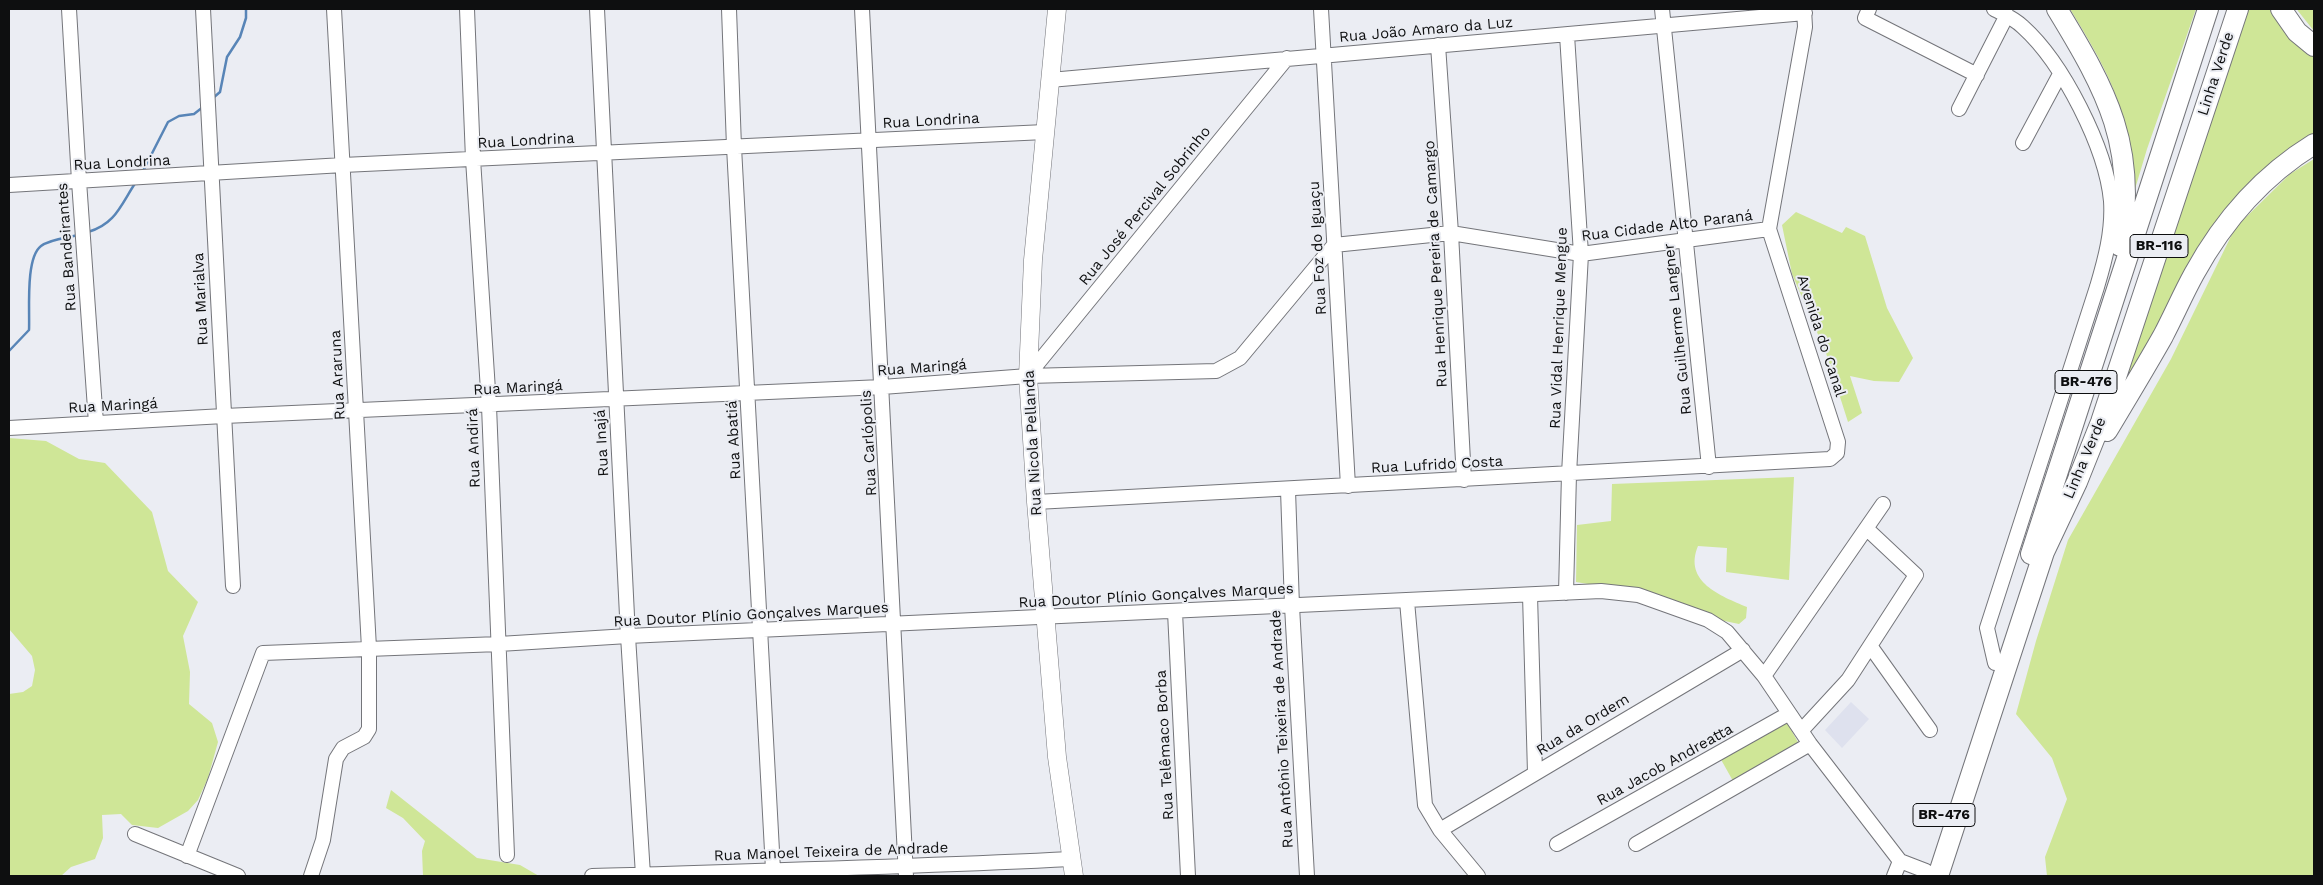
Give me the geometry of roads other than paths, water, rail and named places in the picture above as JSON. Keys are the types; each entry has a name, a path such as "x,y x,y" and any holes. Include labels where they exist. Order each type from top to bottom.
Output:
{"highway":[{"path":"2057,9 2100,83 2110,108 2124,166 2126,192 2125,220 2109,312"},
{"name":"Linha Verde","path":"1929,874 1995,663 2208,9"},
{"name":"Linha Verde","path":"1929,874 2044,552 2077,482 2101,422 2238,9"},
{"path":"2281,9 2297,32 2314,46"},
{"path":"2077,482 2154,353 2194,274 2220,232 2252,192 2275,172 2314,144"}],"main road":[{"name":"Rua Nicola Pellanda","path":"1057,9 1032,260 1028,375 1036,502 1057,757 1072,868"}],"street":[{"name":"Rua Bandeirantes","path":"69,9 96,423"},
{"name":"Rua Marialva","path":"203,9 210,174 233,586"},
{"name":"Rua Araruna","path":"312,876 323,840 336,759 342,748 364,737 369,729 368,648 334,9"},
{"name":"Rua Andirá","path":"467,9 473,160 489,406 507,856"},
{"name":"Rua Inajá","path":"597,9 628,636 643,875"},
{"name":"Rua Abatiá","path":"729,9 734,147 773,869"},
{"name":"Rua Carlópolis","path":"862,9 906,872"},
{"name":"Rua Foz do Iguaçu","path":"1322,9 1348,486"},
{"name":"Rua Guilherme Langner","path":"1662,9 1709,467"},
{"name":"Rua João Amaro da Luz","path":"1050,80 1567,35 1804,11"},
{"path":"1769,229 1802,44 1804,11"},
{"path":"1959,109 1977,75 2001,12 2022,25 2036,39 2080,107 2091,131 2103,167 2111,201 2108,245 2102,269 1986,628 1995,663"},
{"path":"1867,13 1977,75"},
{"name":"Rua Vidal Henrique Mengue","path":"1566,593 1569,474 1581,254 1567,35"},
{"name":"Rua Henrique Pereira de Camargo","path":"1438,45 1452,233 1464,480"},
{"name":"Rua José Percival Sobrinho","path":"1028,375 1287,58"},
{"path":"2023,143 2060,74"},
{"name":"Rua Londrina","path":"9,185 343,166 1045,132"},
{"name":"Rua Cidade Alto Paraná","path":"1334,245 1452,233 1581,254 1769,229"},
{"name":"Avenida do Canal","path":"1769,229 1838,442 1837,453"},
{"path":"1028,375 1216,371 1240,358 1334,245"},
{"name":"Rua Maringá","path":"9,428 224,416 356,412 748,394 882,387 1028,375"},
{"name":"Rua Lufrido Costa","path":"1036,502 1709,467 1830,459 1837,453"},
{"name":"Rua Antônio Teixeira de Andrade","path":"1288,490 1292,606 1307,876"},
{"path":"1764,676 1883,504"},
{"path":"1801,731 1848,680 1916,575 1867,529"},
{"name":"Rua Doutor Plínio Gonçalves Marques","path":"187,856 263,653 499,644 628,636 1601,591 1646,598 1708,620 1727,632 1764,676 1810,744 1900,861"},
{"path":"1530,595 1535,773"},
{"path":"1407,601 1425,805 1440,830 1478,876"},
{"name":"Rua Telêmaco Borba","path":"1175,612 1188,876"},
{"path":"1871,647 1930,730"},
{"name":"Rua da Ordem","path":"1440,830 1743,650"},
{"name":"Rua Jacob Andreatta","path":"1557,844 1788,714"},
{"path":"1636,844 1810,744"},
{"path":"135,834 238,876"},
{"path":"1894,876 1900,861 1929,874"},
{"name":"Rua Manoel Teixeira de Andrade","path":"592,876 773,869 906,872 1072,868"}],"waterway":[{"path":"213,98 220,92 227,57 240,37 246,18 246,9"},
{"path":"143,171 168,122 179,116 194,114 203,107"},
{"path":"88,232 105,224 112,218 136,182"},
{"path":"9,351 29,330 30,273 36,252 41,246 49,242 78,235"}]}
